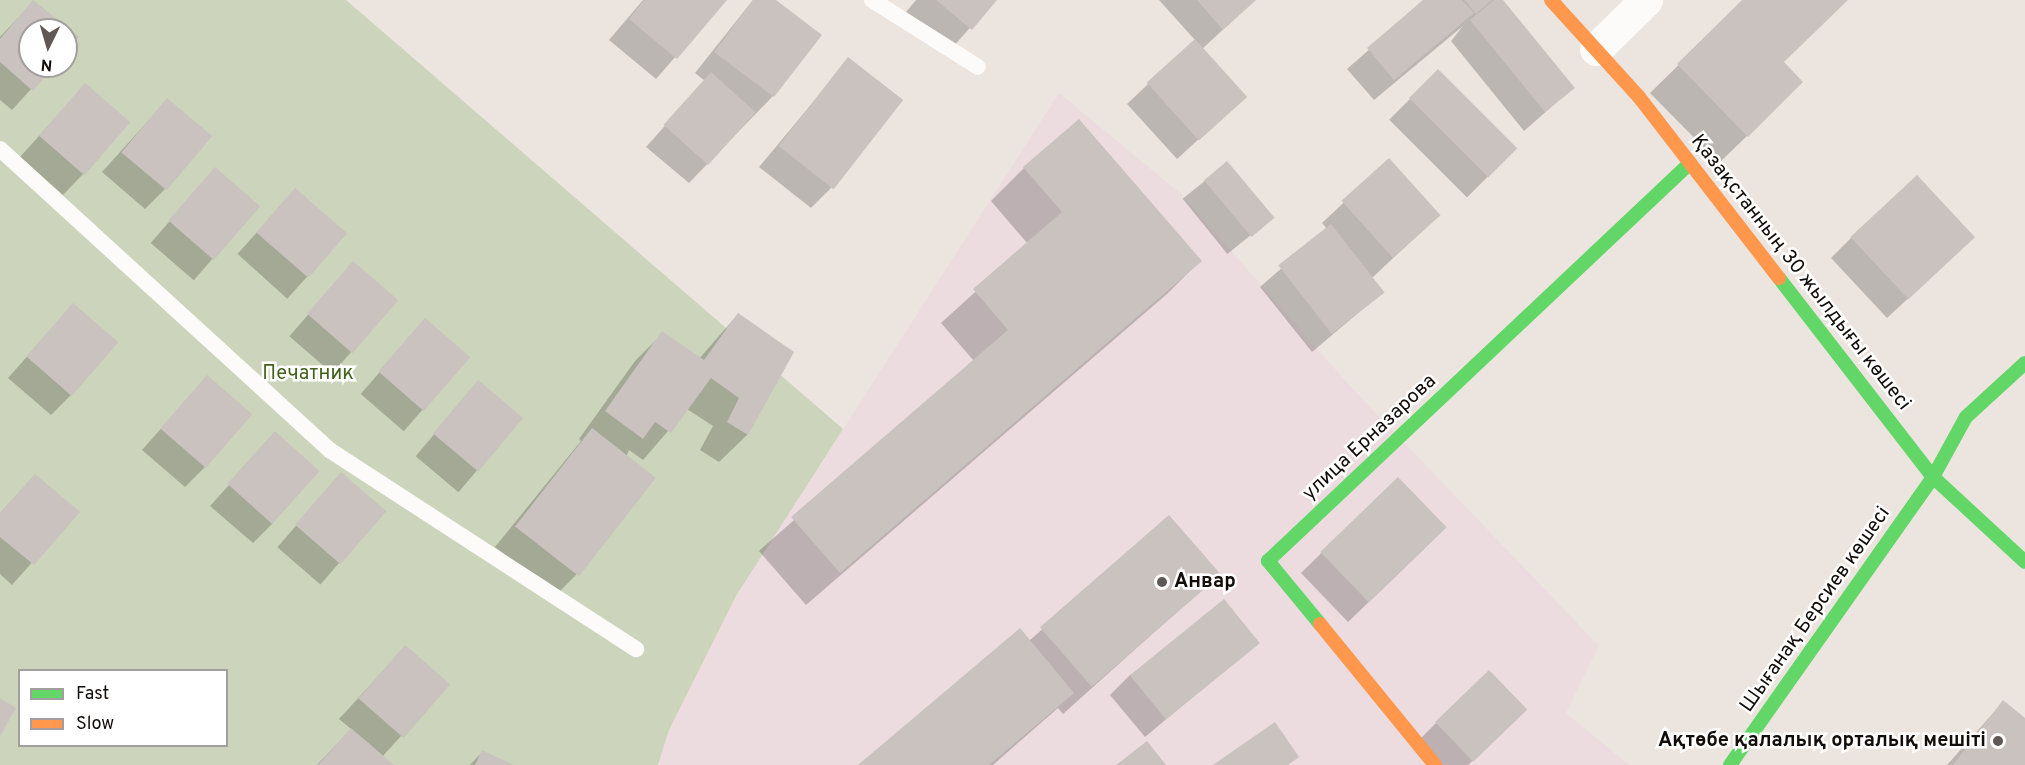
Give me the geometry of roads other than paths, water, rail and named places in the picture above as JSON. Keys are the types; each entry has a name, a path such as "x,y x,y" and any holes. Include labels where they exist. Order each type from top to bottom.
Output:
{"street":[{"name":"Қазақстанның 30 жылдығы көшесі","path":"1551,0 1639,97 1933,477 2025,562"},
{"path":"1596,49 1646,0"},
{"name":"улица Ерназарова","path":"1435,765 1268,561 1690,163"},
{"name":"Шығанақ Берсиев көшесі","path":"1730,765 1933,477 1966,417 2025,363"}],"lane":[{"path":"872,0 978,67"},
{"path":"0,149 331,451 636,649"}],"place":[{"name":"Анвар","path":"1162,582"},
{"name":"Ақтөбе қалалық орталық мешіті","path":"1998,741"}],"park label":[{"name":"Печатник","path":"308,374"}]}
